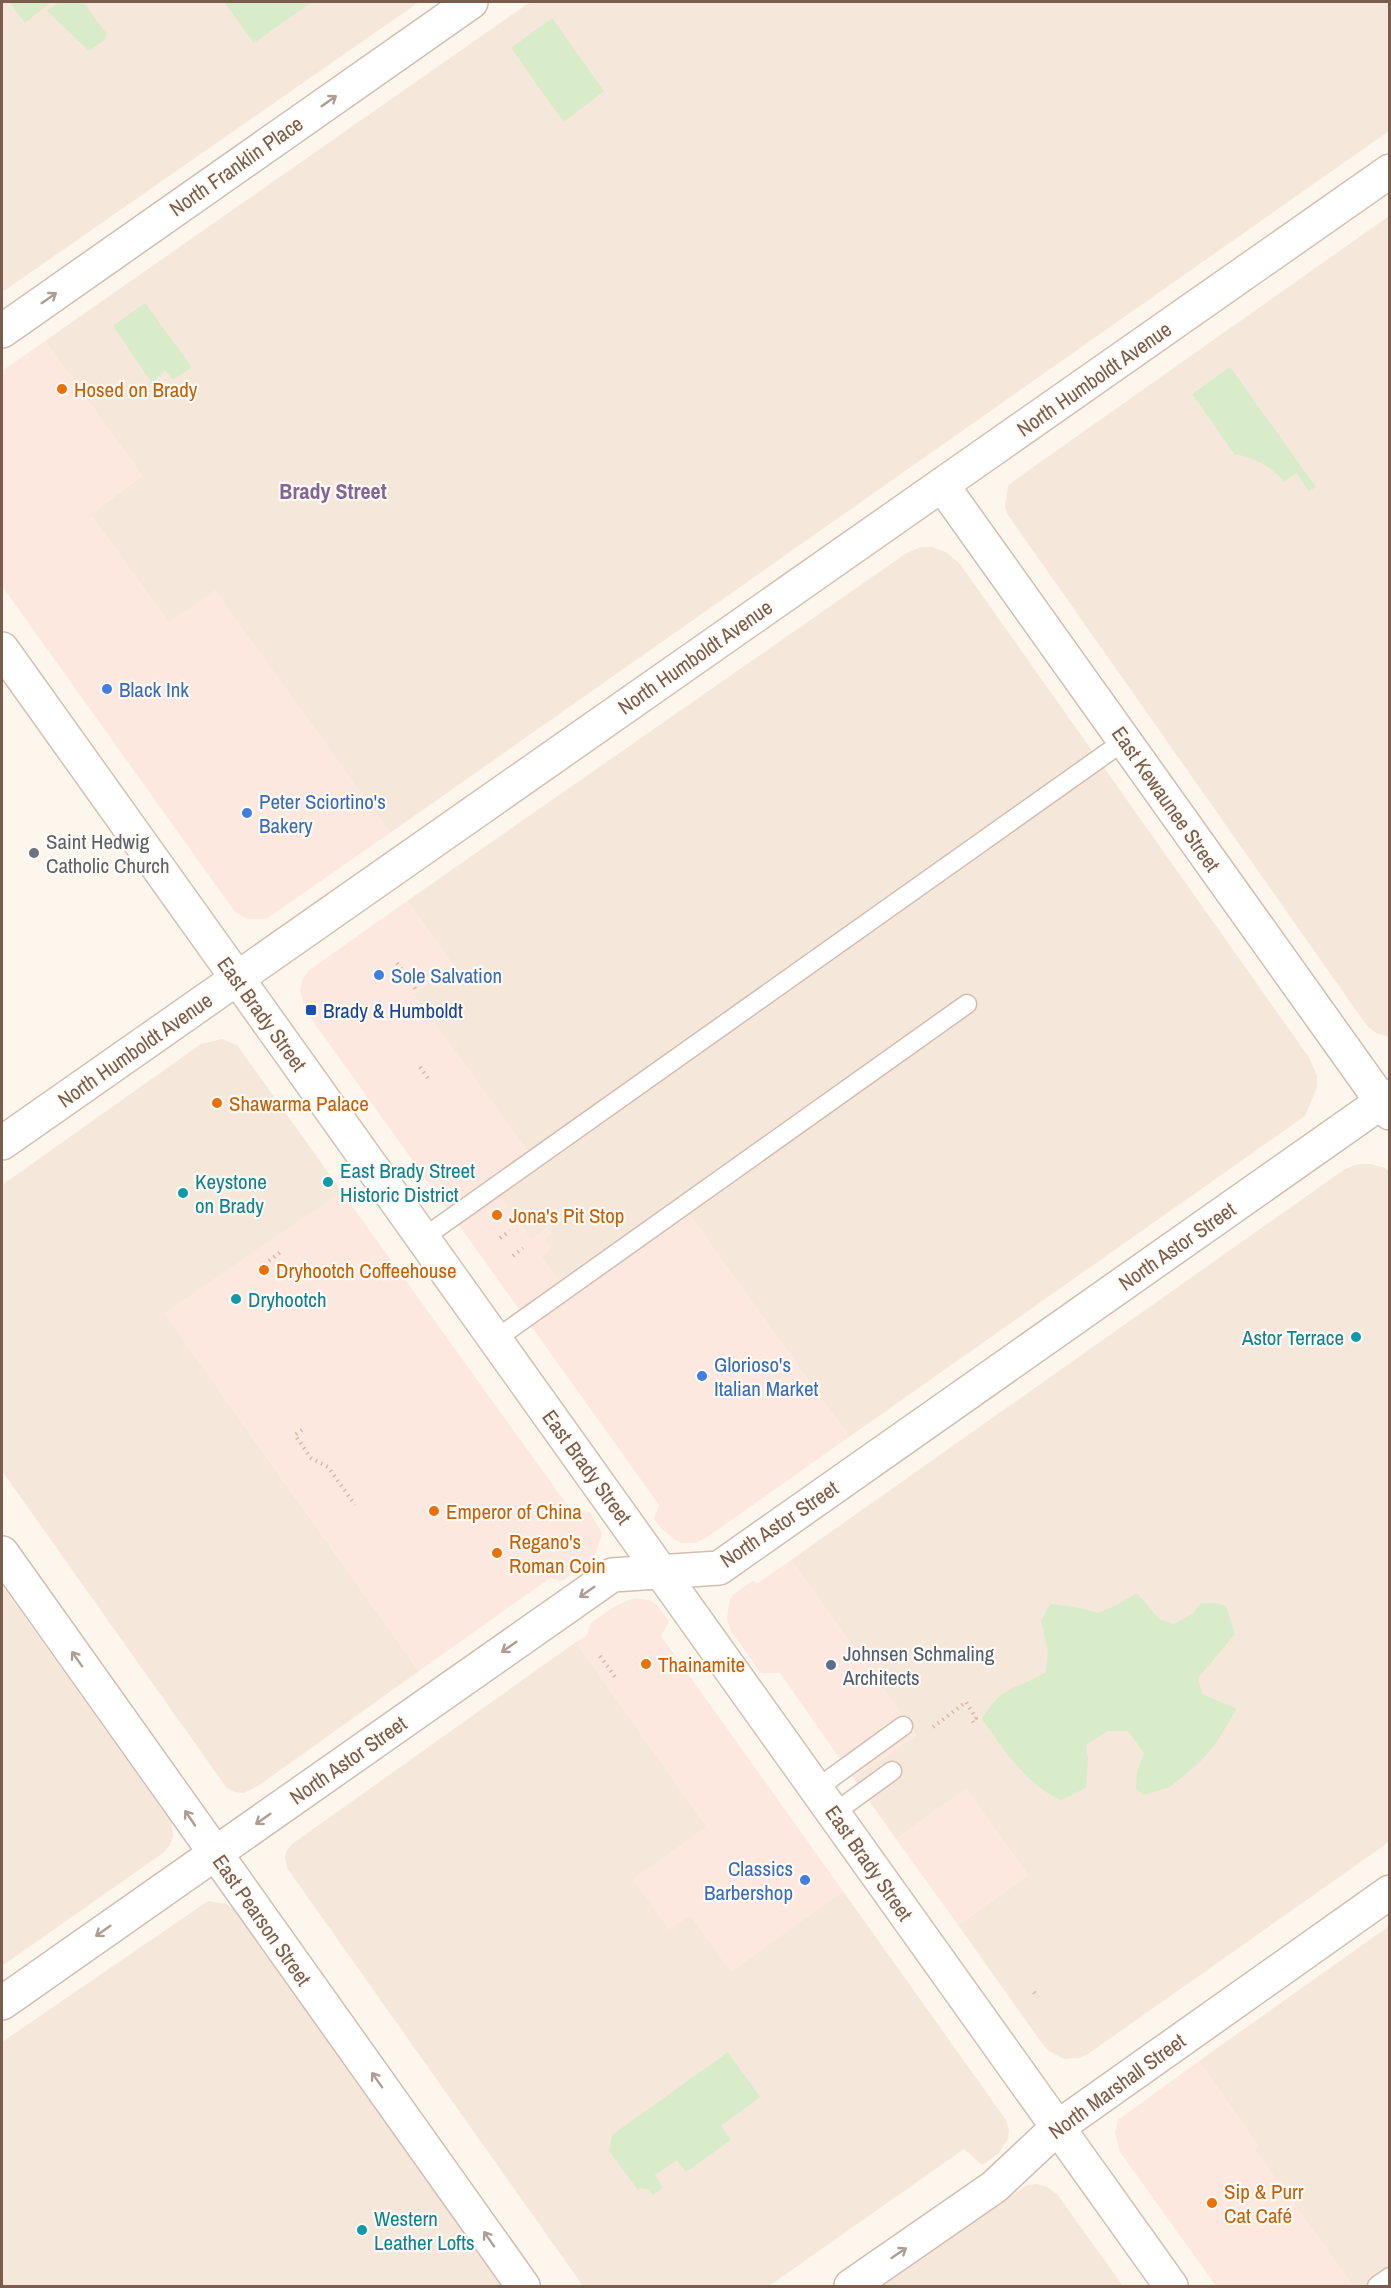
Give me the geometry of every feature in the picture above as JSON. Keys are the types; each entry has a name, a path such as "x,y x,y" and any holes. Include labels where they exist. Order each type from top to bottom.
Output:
{"street":[{"name":"North Franklin Place","path":"2,331 471,2"},
{"name":"North Humboldt Avenue","path":"2,1143 1389,171"},
{"name":"East Kewaunee Street","path":"942,485 1124,741 1387,1103"},
{"name":"East Brady Street","path":"2,649 1171,2286"},
{"name":"North Astor Street","path":"2,2003 612,1575 719,1568 1387,1103"},
{"name":"East Pearson Street","path":"2,1552 523,2286"},
{"name":"North Marshall Street","path":"851,2286 994,2187 1058,2127 1389,1892"}],"lane":[{"path":"423,1238 1124,741"},
{"path":"496,1339 967,1004"},
{"path":"825,1801 903,1726"},
{"path":"825,1801 892,1771"},
{"path":"1377,2286 1389,2277"}],"path":[{"path":"397,963 417,991"},
{"path":"420,1067 430,1081"},
{"path":"500,1238 510,1231"},
{"path":"513,1256 523,1248"},
{"path":"268,1261 282,1251"},
{"path":"302,1430 295,1435 311,1458 328,1467 355,1505"},
{"path":"600,1656 615,1677"},
{"path":"932,1727 966,1702 976,1718 972,1720 974,1725"},
{"path":"1034,1992 1038,1997"}],"shaded area":[{"path":"2,2 419,2 4,291 2,288"},
{"path":"530,2 1389,2 1389,131 390,833 215,591 169,623 90,514 142,476 45,341"},
{"path":"1389,216 1389,1037 1376,1033 1367,1026 1008,515 1005,507 1008,486 1015,480"},
{"path":"45,341 142,476 90,514 169,623 215,590 390,833 266,919 247,919 235,912 2,586 2,371"},
{"path":"921,547 932,547 946,552 960,564 1308,1056 1317,1075 1317,1087 1305,1116 849,1437 683,1206 560,1283 541,1256 544,1239 552,1233 548,1228 531,1240 493,1188 476,1079 413,994 453,965 407,901 905,554"},
{"path":"407,901 453,965 413,994 534,1159 493,1188 531,1239 548,1227 552,1233 544,1239 551,1249 541,1256 560,1283 683,1206 849,1437 706,1538 695,1543 682,1543 661,1528 654,1519 659,1505 305,1010 300,990 308,971"},
{"path":"222,1039 237,1045 342,1192 282,1234 218,1389 419,1671 258,1786 244,1793 234,1792 226,1787 2,1471 2,1185 201,1044"},
{"path":"1358,1164 1371,1164 1389,1171 1389,1842 1088,2054 1080,2058 1064,2059 1044,2046 958,1925 1028,1875 966,1789 896,1839 854,1779 916,1735 791,1560 1345,1169"},
{"path":"342,1192 573,1513 590,1512 602,1533 596,1553 588,1562 562,1581 550,1578 419,1671 164,1313"},
{"path":"791,1560 916,1735 854,1779 780,1673 761,1673 731,1631 727,1620 729,1602 733,1595 752,1581 758,1583"},
{"path":"2,1585 171,1822 173,1836 170,1845 163,1853 2,1966"},
{"path":"634,1598 649,1600 657,1605 669,1622 661,1636 843,1891 731,1972 690,1915 669,1930 633,1879 707,1827 576,1642 587,1635 591,1623 615,1606"},
{"path":"576,1642 707,1827 634,1879 669,1929 690,1915 731,1971 843,1891 1006,2120 1009,2130 1008,2139 998,2154 982,2165 964,2149 769,2286 583,2286 287,1868 285,1857 292,1844"},
{"path":"966,1789 1028,1875 958,1925 896,1839"},
{"path":"208,1901 227,1904 233,1909 503,2286 2,2286 2,2042"},
{"path":"1389,1926 1389,2286 1353,2286 1293,2203 1296,2201 1280,2179 1277,2181 1254,2149 1258,2146 1199,2061"},
{"path":"1199,2061 1258,2146 1254,2149 1277,2181 1281,2179 1296,2200 1293,2203 1353,2286 1216,2286 1120,2152 1115,2133 1118,2120"},
{"path":"1037,2184 1057,2194 1123,2286 883,2286 1027,2185"}],"green space":[{"path":"9,2 51,2 25,23"},
{"path":"59,2 83,2 107,34 106,39 89,51 47,11"},
{"path":"224,2 312,2 254,43"},
{"path":"552,18 604,91 565,121 562,120 511,48"},
{"path":"145,303 192,367 173,380 165,370 152,383 113,326"},
{"path":"1230,367 1316,487 1309,491 1296,473 1284,482 1275,472 1262,464 1248,457 1235,455 1192,394"},
{"path":"1137,1593 1159,1619 1174,1624 1193,1613 1201,1603 1226,1606 1235,1634 1198,1678 1202,1694 1237,1709 1214,1746 1198,1764 1170,1787 1143,1795 1136,1788 1137,1772 1144,1753 1128,1731 1108,1731 1086,1745 1088,1759 1086,1788 1061,1800 1026,1776 982,1719 1003,1694 1046,1672 1048,1651 1041,1621 1050,1604 1076,1607 1098,1613"},
{"path":"728,2052 760,2097 721,2126 731,2140 686,2172 677,2160 655,2175 663,2188 653,2195 648,2189 638,2190 609,2151 612,2135"}],"place":[{"name":"Hosed on Brady","path":"62,389"},
{"name":"Black Ink","path":"107,689"},
{"name":"Peter Sciortino's Bakery","path":"247,813"},
{"name":"Saint Hedwig Catholic Church","path":"34,853"},
{"name":"Sole Salvation","path":"379,975"},
{"name":"Brady & Humboldt","path":"311,1010"},
{"name":"Shawarma Palace","path":"217,1103"},
{"name":"East Brady Street Historic District","path":"328,1182"},
{"name":"Keystone on Brady","path":"183,1193"},
{"name":"Jona's Pit Stop","path":"497,1215"},
{"name":"Dryhootch Coffeehouse","path":"264,1270"},
{"name":"Dryhootch","path":"236,1299"},
{"name":"Astor Terrace","path":"1356,1337"},
{"name":"Glorioso's Italian Market","path":"702,1376"},
{"name":"Emperor of China","path":"434,1511"},
{"name":"Regano's Roman Coin","path":"497,1553"},
{"name":"Thainamite","path":"646,1664"},
{"name":"Johnsen Schmaling Architects","path":"831,1665"},
{"name":"Classics Barbershop","path":"805,1880"},
{"name":"Sip & Purr Cat Café","path":"1212,2203"},
{"name":"Western Leather Lofts","path":"362,2230"}],"district":[{"name":"Brady Street","path":"333,491"}]}
